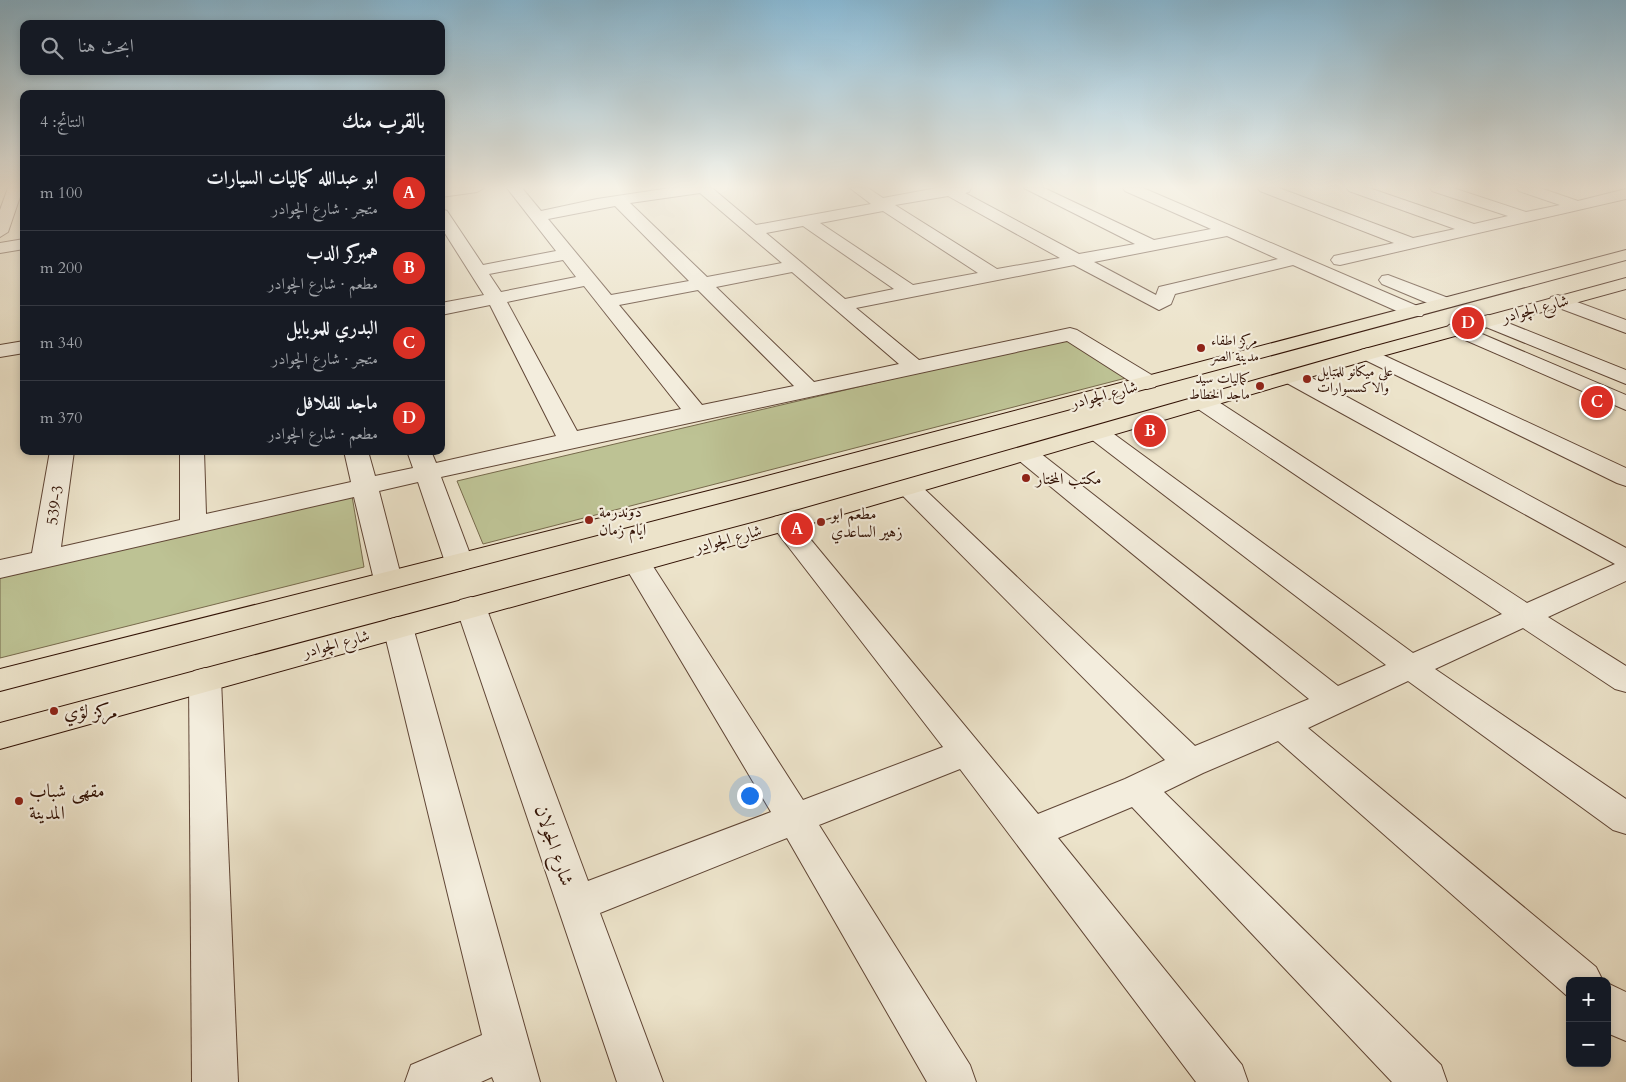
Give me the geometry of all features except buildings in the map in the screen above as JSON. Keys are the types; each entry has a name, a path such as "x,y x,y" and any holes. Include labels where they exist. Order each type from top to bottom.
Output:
{"main road":[{"name":"شارع الچوادر","path":"0,680 1204,368 1626,255"},
{"name":"شارع الچوادر","path":"0,738 205,679 909,488 1368,354 1626,283"},
{"path":"1204,368 1246,390"}],"street":[{"path":"457,238 496,299 570,440"},
{"path":"554,238 696,413"},
{"path":"657,238 809,389"},
{"path":"763,238 915,366"},
{"path":"834,238 910,291"},
{"path":"936,238 994,275"},
{"path":"1036,238 1159,304 1164,300 1166,291 1294,260"},
{"path":"1137,238 1151,245"},
{"path":"842,306 910,291 1190,238"},
{"path":"1244,238 1415,312"},
{"path":"1396,238 1410,244"},
{"path":"1340,260 1434,238"},
{"path":"0,248 20,245"},
{"path":"1322,252 1444,303"},
{"path":"478,271 567,254"},
{"path":"606,302 796,266"},
{"path":"445,308 588,280"},
{"path":"1558,301 1626,327"},
{"path":"1488,321 1626,378"},
{"path":"1456,329 1626,403"},
{"path":"0,569 365,487 423,462 570,440 1070,334 1147,382"},
{"path":"0,351 20,348"},
{"path":"1368,354 1626,478"},
{"path":"1293,376 1626,559"},
{"path":"1203,402 1525,616 1626,680"},
{"path":"1099,434 1410,667 1626,819"},
{"path":"1026,454 1334,701"},
{"name":"539-3","path":"45,559 61,455"},
{"path":"192,455 193,526"},
{"path":"357,455 388,580"},
{"path":"423,462 459,562"},
{"path":"909,488 1190,763"},
{"path":"783,523 965,753 1031,833 1225,1082"},
{"path":"636,562 795,818 953,1082"},
{"path":"1031,833 1138,790 1190,763 1282,725 1626,570"},
{"name":"شارع الجولان","path":"471,607 640,1082"},
{"path":"398,627 512,1064 428,1082"},
{"path":"205,679 215,1082"},
{"path":"1282,725 1576,977"},
{"path":"576,904 965,753"},
{"path":"1138,790 1424,1082"},
{"path":"1611,1007 1626,1020"}],"green space":[{"path":"1067,338 1130,377 483,544 457,481"},
{"path":"352,496 364,567 0,658 0,576"}],"place":[{"name":"ماجد للفلافل","path":"1468,323"},
{"name":"مركز اطفاء مدينة الصر","path":"1201,348"},
{"name":"علي ميكانو للمبايل والاكسسوارات","path":"1307,379"},
{"name":"كماليات سيد ماجد الخطاط","path":"1260,386"},
{"name":"البدري للموبايل","path":"1597,402"},
{"name":"همبركر الدب","path":"1150,431"},
{"name":"مكتب المختار","path":"1026,478"},
{"name":"دوندرمة ايام زمان","path":"589,520"},
{"name":"مطعم ابو زهير الساعدي","path":"821,522"},
{"name":"ابو عبدالله كماليات السيارات","path":"797,529"},
{"name":"مركز لؤي","path":"54,711"},
{"name":"مقهى شباب المدينة","path":"19,801"}]}
